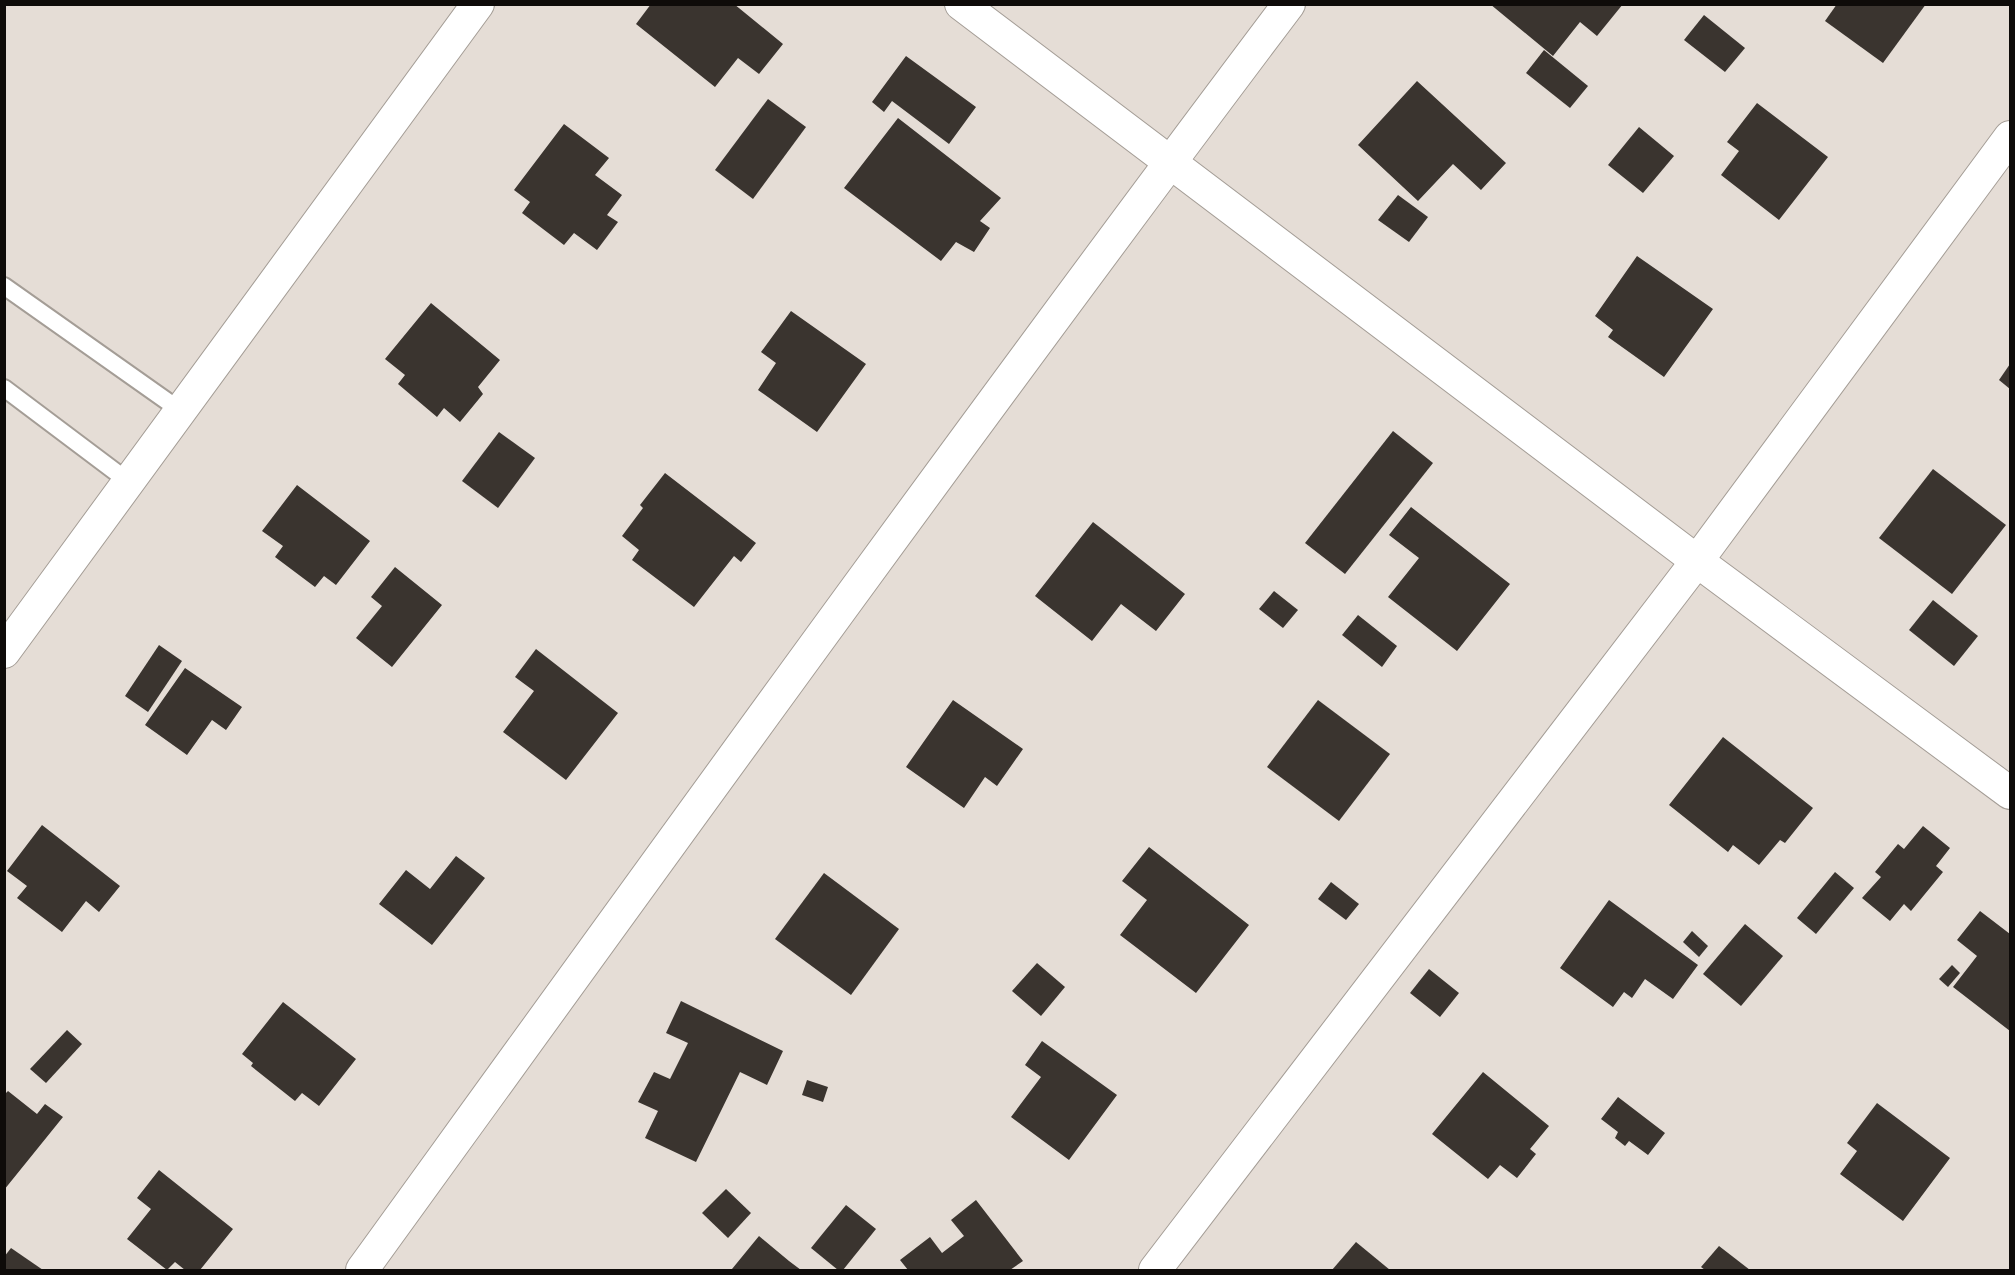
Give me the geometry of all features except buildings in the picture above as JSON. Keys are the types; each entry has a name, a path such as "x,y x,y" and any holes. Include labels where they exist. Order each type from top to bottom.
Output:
{"street":[{"path":"4,652 478,4"},
{"path":"961,4 1697,561 2010,793"},
{"path":"362,1270 592,952 1289,4"},
{"path":"1155,1270 1697,561 2010,137"}],"lane":[{"path":"4,286 181,411"},
{"path":"4,388 129,482"}]}
